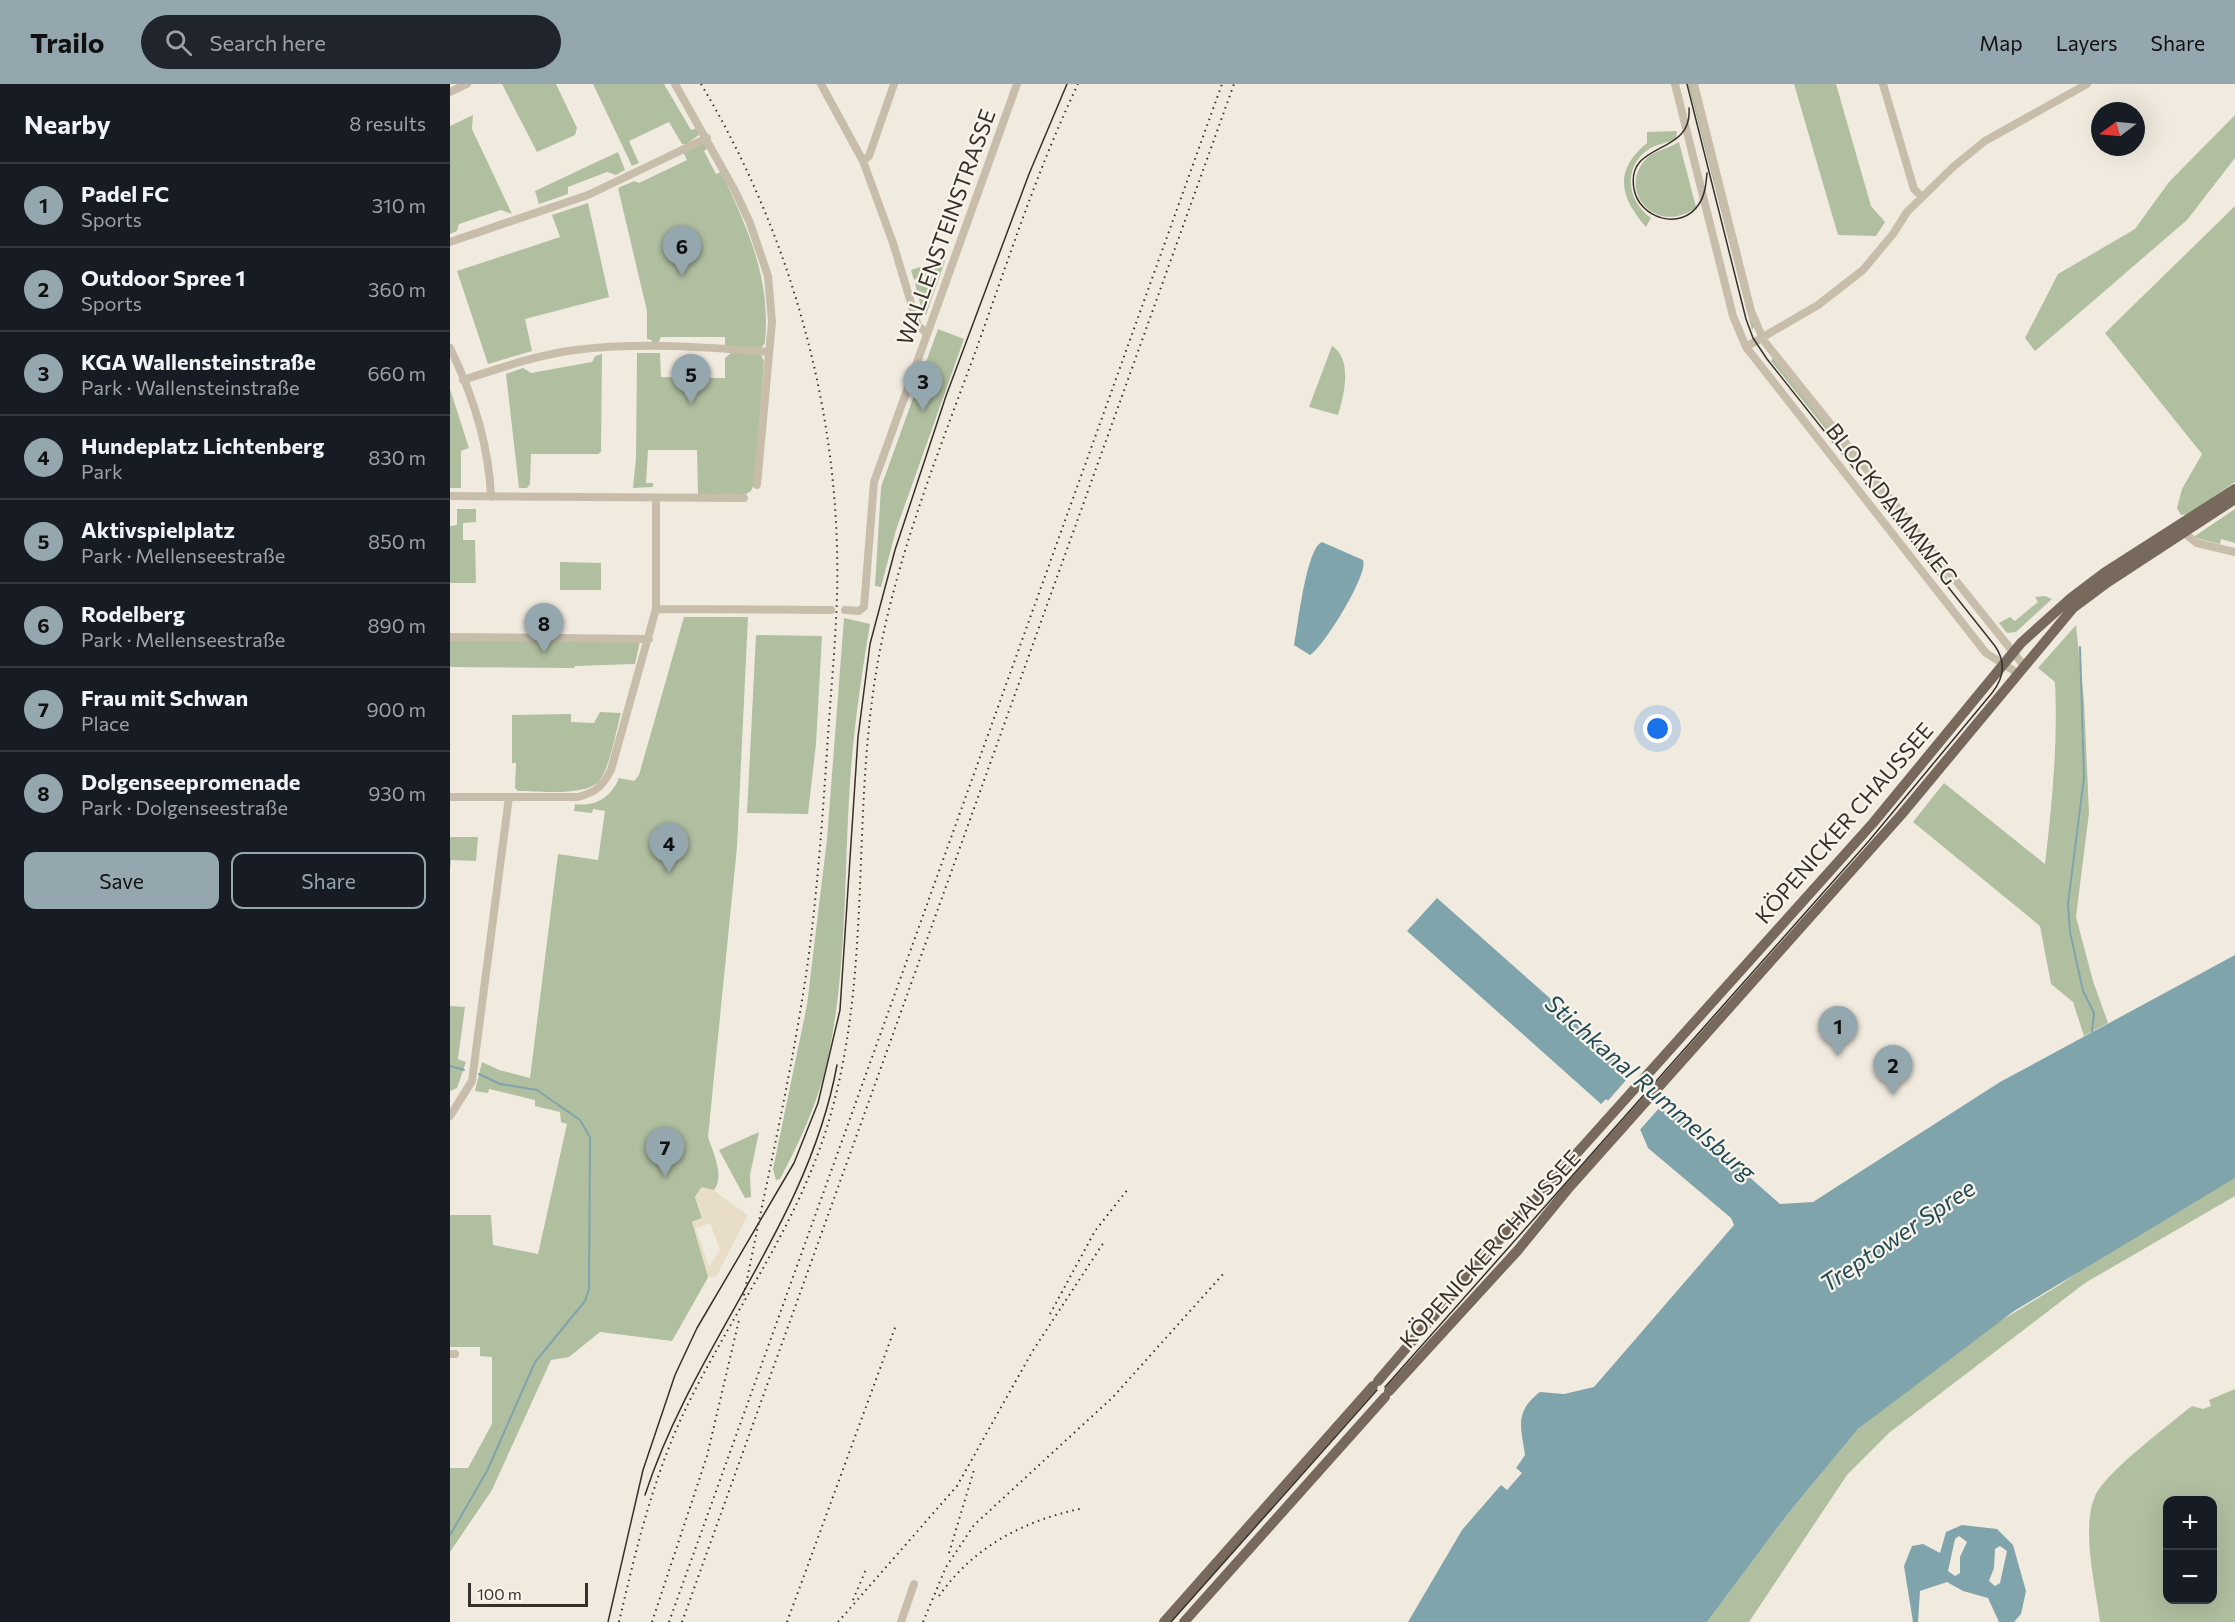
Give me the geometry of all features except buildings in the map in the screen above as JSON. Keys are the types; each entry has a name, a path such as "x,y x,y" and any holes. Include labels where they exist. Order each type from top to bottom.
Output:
{"main road":[{"path":"2072,603 2104,573 2235,489"},
{"path":"2072,603 2235,499"},
{"name":"KÖPENICKER CHAUSSEE","path":"1164,1622 1499,1240 1649,1075 1718,993 1873,823 2013,653 2072,603"},
{"name":"KÖPENICKER CHAUSSEE","path":"1184,1622 1518,1250 1619,1132 1901,815 2022,670 2072,603"}],"street":[{"path":"450,92 467,84"},
{"path":"675,84 741,202 764,258 771,298 772,322 757,485"},
{"path":"821,84 863,161 893,243 918,326 927,333"},
{"path":"863,161 869,156 894,84"},
{"name":"WALLENSTEINSTRASSE","path":"845,610 860,611 864,607 874,482 1017,84"},
{"name":"BLOCKDAMMWEG","path":"1675,84 1733,316 1746,347 1986,653 2003,665 2022,670"},
{"name":"BLOCKDAMMWEG","path":"1694,84 1751,311 1762,338 2013,653 2022,670"},
{"path":"1883,84 1914,189 1922,197"},
{"path":"1746,347 1818,305 1863,270 1893,234 1907,212 1985,141 2087,84"},
{"path":"450,242 588,195 706,138"},
{"path":"463,380 529,359 573,351 663,347 769,352"},
{"path":"450,348 481,431 490,474 491,497"},
{"path":"450,496 744,498"},
{"path":"450,797 578,797 597,791 611,770 656,609 656,498"},
{"path":"2184,533 2197,543 2235,552"},
{"path":"656,609 831,610"},
{"path":"450,637 649,639"},
{"path":"450,1116 472,1081 509,797"},
{"path":"901,1622 915,1584"}],"green space":[{"path":"502,84 556,84 577,128 575,135 537,152"},
{"path":"593,84 664,84 691,130 697,128 700,134 687,144 682,144 669,122 629,141 639,163 632,166"},
{"path":"1688,84 1692,84 1754,327 1752,330"},
{"path":"1794,84 1836,84 1871,206 1885,222 1876,236 1838,235"},
{"path":"473,115 472,129 512,214 501,210 459,224 457,231 450,234 450,126"},
{"path":"2235,115 2235,158 2187,220 2035,351 2025,338 2058,274 2135,229 2169,182"},
{"path":"1677,131 1676,139 1652,147 1640,156 1631,174 1631,184 1637,203 1651,218 1646,227 1630,205 1626,195 1625,174 1636,153 1647,143 1647,132"},
{"path":"1679,142 1696,207 1682,215 1668,217 1656,214 1645,207 1638,197 1636,185 1638,172 1646,159"},
{"path":"703,143 709,147 704,151 716,174 721,172 731,193 748,234 761,275 766,319 765,343 761,348 725,347 725,337 661,337 658,343 652,343 652,340 647,339 647,311 618,188 634,181 639,183 687,160 683,152"},
{"path":"618,152 625,170 616,175 607,172 568,187 568,194 539,204 535,191"},
{"path":"588,203 609,297 525,319 532,351 488,364 457,271 560,237 552,215"},
{"path":"2235,206 2235,482 2189,514 2181,515 2177,508 2182,489 2202,454 2105,333"},
{"path":"945,261 926,315 923,315 915,283 927,281 924,274 914,280 911,270"},
{"path":"938,329 964,339 896,530 881,587 875,586 881,487"},
{"path":"1332,346 1339,352 1345,369 1343,398 1338,415 1309,407"},
{"path":"732,352 761,355 764,361 755,482 751,491 746,494 698,494 697,450 648,450 646,483 653,483 653,487 633,488 636,458 637,353 660,353 661,377 725,378 725,358"},
{"path":"602,354 601,452 598,454 531,454 530,484 527,488 519,488 506,374 523,368 531,373 592,362 595,356"},
{"path":"1773,358 1859,466 1857,468 1771,361"},
{"path":"450,389 469,448 461,451 461,488 450,488"},
{"path":"1870,480 1947,577 1946,581 1867,481"},
{"path":"457,509 476,509 476,522 463,523 463,540 475,540 476,583 450,583 450,526 457,525"},
{"path":"2235,509 2235,543 2221,539 2220,544 2196,538 2195,536"},
{"path":"560,562 601,563 601,590 560,590"},
{"path":"2045,596 2052,599 2016,632 2007,633 1999,623 2010,617 2015,621 2038,602 2035,597"},
{"path":"684,617 748,617 737,847 708,1137 717,1164 718,1178 714,1190 701,1188 695,1197 702,1218 692,1222 710,1274 672,1341 600,1332 569,1357 551,1360 492,1490 450,1552 450,1468 468,1468 492,1424 492,1357 480,1356 480,1347 450,1347 450,1215 491,1215 493,1245 538,1254 567,1124 561,1122 560,1112 535,1106 535,1100 489,1089 488,1093 475,1091 482,1062 499,1070 530,1078 558,854 598,860 605,811 593,809 592,813 574,811 575,804 596,802 612,790 619,778 634,781 639,775"},
{"path":"844,618 870,624 851,769 838,999 824,1074 815,1101 793,1153 780,1179 776,1180 773,1169 807,1005 827,839"},
{"path":"2076,625 2084,701 2089,813 2076,917 2093,981 2108,1023 2084,1036 2073,1002 2051,984 2040,926 1913,822 1944,783 2045,864 2054,773 2055,682 2038,668"},
{"path":"756,635 822,636 816,744 808,814 747,813"},
{"path":"450,640 640,641 635,664 575,666 574,668 450,667"},
{"path":"600,712 621,713 610,757 600,780 585,789 574,791 518,791 515,788 516,763 512,763 512,715 571,714 571,722 594,723"},
{"path":"450,837 478,837 476,861 451,860 450,871"},
{"path":"450,1006 465,1007 458,1059 466,1062 457,1088 450,1091"},
{"path":"759,1132 750,1175 751,1197 745,1198 719,1150"},
{"path":"2235,1165 2235,1196 2085,1283 1890,1432 1847,1475 1749,1622 1707,1622 1787,1515 1858,1429 1984,1331 2061,1284"},
{"path":"2235,1389 2235,1622 2100,1622 2089,1539 2091,1507 2096,1494 2125,1462 2192,1406 2203,1409 2211,1406 2209,1400"}],"shaded area":[{"path":"702,1187 713,1190 748,1215 716,1277 708,1277 692,1222 702,1218 695,1197","holes":["710,1223 720,1250 709,1267 696,1228"]}],"water":[{"path":"1322,542 1363,560 1363,568 1344,610 1325,639 1310,655 1294,645 1307,572 1316,547"},
{"name":"Treptower Spree","path":"1437,898 1632,1071 1626,1079 1660,1110 1680,1116 1780,1204 1813,1202 2000,1082 2235,955 2235,1178 2014,1311 1858,1429 1787,1515 1707,1622 1408,1622 1462,1530 1501,1485 1507,1490 1522,1473 1516,1468 1525,1455 1521,1420 1526,1406 1540,1392 1564,1394 1594,1387 1734,1225 1731,1218 1648,1148 1640,1129 1606,1099 1601,1104 1407,931"},
{"path":"1962,1525 1997,1529 2013,1545 2026,1591 2021,1614 2014,1622 1999,1622 1988,1598 1963,1591 1947,1582 1920,1591 1918,1622 1913,1622 1904,1566 1912,1546 1923,1544 1940,1553 1946,1532","holes":["1959,1536 1967,1542 1960,1557 1960,1573 1955,1576 1948,1571 1955,1539","2000,1546 2007,1551 2000,1583 1995,1586 1989,1581 1994,1568 1995,1549"]}],"pier":[{"path":"1635,1070 1630,1078 1661,1106 1638,1132 1605,1104"}],"waterway":[{"path":"2080,647 2084,777 2068,904 2070,932 2083,991 2094,1013 2092,1032"},
{"path":"450,1066 464,1070"},
{"path":"450,1535 487,1471 535,1362 585,1301 589,1289 590,1137 580,1120 537,1090 500,1084 479,1074"}],"tram line":[{"path":"608,1622 643,1470 675,1375 697,1328 794,1163 818,1103 840,1010 858,737 870,644 895,550 946,396 1029,174 1067,84"},
{"path":"1385,1387 1868,842 1992,693 2001,676 2001,658 1995,646 1767,359 1753,338 1746,319 1687,84"},
{"path":"1689,108 1687,124 1681,134 1639,163 1634,173 1634,189 1637,199 1652,214 1662,218 1682,218 1691,213 1701,201 1707,173"},
{"path":"645,1495 666,1440 692,1386 802,1178 822,1123 837,1065"},
{"path":"1171,1622 1377,1390"}],"railway":[{"path":"701,84 731,137 757,192 799,307 826,427 837,548 835,642 812,933 802,1004 743,1300"},
{"path":"619,1622 648,1508 678,1425 710,1362 789,1220 821,1146 833,1106 852,1004 867,745 880,649 890,605 915,519 1036,182 1078,84"},
{"path":"669,1622 1222,84"},
{"path":"682,1622 1234,84"},
{"path":"1050,1314 1095,1231 1128,1189"},
{"path":"838,1622 957,1486 1032,1352 1104,1242"},
{"path":"923,1622 946,1567 974,1525 1113,1397 1225,1272"},
{"path":"652,1622 707,1456 739,1320"},
{"path":"787,1622 896,1325"},
{"path":"949,1553 974,1470"},
{"path":"939,1596 968,1563 1002,1538 1041,1520 1084,1508"},
{"path":"853,1600 867,1567"}],"place":[{"name":"Rodelberg","path":"682,276"},
{"name":"Aktivspielplatz","path":"691,404"},
{"name":"KGA Wallensteinstraße","path":"923,411"},
{"name":"Dolgenseepromenade","path":"544,653"},
{"name":"Hundeplatz Lichtenberg","path":"669,873"},
{"name":"Padel FC","path":"1838,1056"},
{"name":"Outdoor Spree 1","path":"1893,1095"},
{"name":"Frau mit Schwan","path":"665,1177"}],"water label":[{"name":"Stichkanal Rummelsburg","path":"1650,1088"}]}
